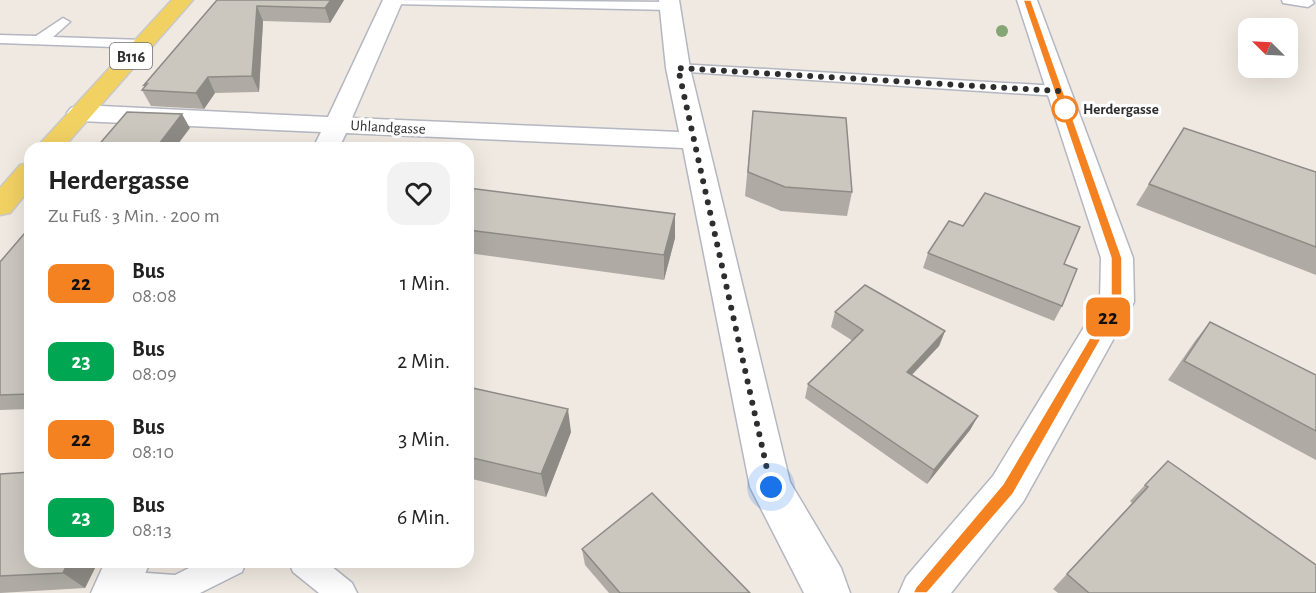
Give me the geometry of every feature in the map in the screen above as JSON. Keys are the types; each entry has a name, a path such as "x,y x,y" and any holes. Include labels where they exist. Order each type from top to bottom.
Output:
{"main road":[{"name":"B116","path":"54,142 183,0"},
{"path":"0,206 24,178"}],"street":[{"path":"329,142 393,0"},
{"path":"922,593 1008,489 1117,302 1117,258 1027,0"},
{"path":"670,3 678,68 771,487 825,584 826,593"},
{"name":"Uhlandgasse","path":"80,113 696,141"}],"lane":[{"path":"393,0 670,3"},
{"path":"1288,0 1308,3"},
{"path":"40,40 63,22"},
{"path":"0,39 143,44"},
{"path":"678,68 1058,91"},
{"path":"120,580 176,590 220,568"},
{"path":"311,568 342,593"}],"building":[{"path":"217,0 331,0 325,8 257,6 252,76 208,77 196,93 142,90 147,84 144,85"},
{"path":"753,111 846,118 852,192 785,187 748,172"},
{"path":"127,112 182,114 161,142 101,142"},
{"path":"1184,128 1316,172 1316,247 1149,184"},
{"path":"474,189 675,214 664,255 474,231"},
{"path":"985,193 1080,227 1064,264 1077,269 1062,306 928,253 949,221 963,226"},
{"path":"24,234 24,394 0,395 0,262"},
{"path":"865,285 945,331 907,372 978,416 934,470 808,384 863,330 835,312"},
{"path":"1210,322 1316,375 1316,431 1184,361"},
{"path":"474,388 568,409 541,474 474,458"},
{"path":"1168,461 1316,565 1316,593 1089,593 1067,574 1148,487 1145,485"},
{"path":"24,472 24,568 65,568 63,573 0,576 0,474"},
{"path":"652,493 750,593 620,593 582,549"}],"bus line":[{"name":"22","path":"922,593 1008,489 1117,302 1117,258 1027,0"}],"place":[{"name":"Herdergasse","path":"1065,109"}],"route":[{"path":"771,487 678,68 1058,91 1065,109"}]}
